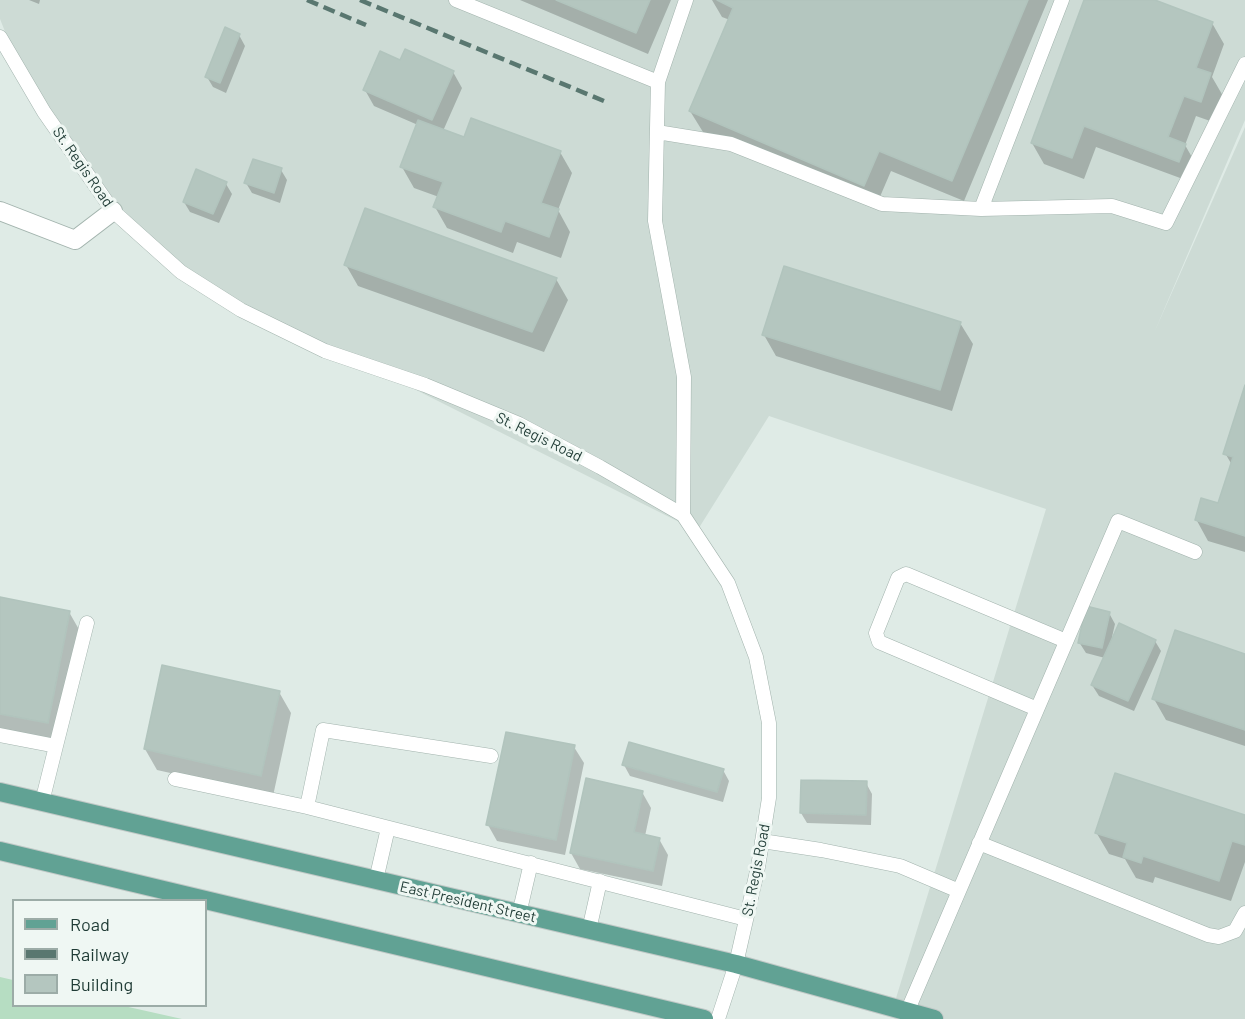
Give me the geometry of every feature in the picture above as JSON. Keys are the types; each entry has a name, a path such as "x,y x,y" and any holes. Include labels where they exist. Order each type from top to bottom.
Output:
{"main road":[{"name":"East President Street","path":"0,792 736,964 934,1019"},
{"path":"0,851 201,899"},
{"path":"207,900 704,1019"}],"street":[{"path":"0,211 75,240 113,211"}],"lane":[{"path":"456,0 658,82"},
{"path":"683,515 684,376 655,221 658,82 686,0"},
{"path":"981,209 1062,0"},
{"name":"St. Regis Road","path":"0,37 44,112 113,211 181,272 241,310 325,351 425,385 519,424 683,515 728,583 756,657 770,723 770,798 736,964 718,1019"},
{"path":"657,132 731,144 882,204 981,209 1112,206 1166,222 1245,64"},
{"path":"907,1012 1118,521 1195,552"},
{"path":"1037,709 879,642 876,633 898,578 906,574 1066,641"},
{"path":"42,802 87,623"},
{"path":"307,807 323,730 491,756"},
{"path":"0,735 56,746"},
{"path":"175,779 307,807 746,918"},
{"path":"376,880 388,828"},
{"path":"762,841 821,850 900,867 959,891"},
{"path":"979,843 1208,935 1219,937 1234,931 1245,913"},
{"path":"519,914 531,863"},
{"path":"589,930 600,881"}],"shaded area":[{"path":"0,0 1245,0 1245,120 1154,333 1245,127 1245,1019 939,1019 893,1008 1046,509 769,416 697,531 181,272 80,163 24,79 0,19"}],"green space":[{"path":"0,977 12,980 12,1007 128,1007 182,1019 0,1019"}],"building":[{"path":"556,0 650,0 636,33"},
{"path":"717,0 1028,0 952,181 879,151 864,186 689,111 733,8"},
{"path":"1084,0 1155,0 1213,22 1196,68 1211,73 1201,102 1184,96 1168,137 1186,144 1179,162 1084,126 1072,158 1031,143"},
{"path":"225,27 240,34 220,83 205,77"},
{"path":"405,49 454,71 432,120 363,90 380,51 400,60"},
{"path":"471,118 561,151 541,203 559,209 549,237 505,221 501,232 433,207 443,182 400,167 418,120 464,137"},
{"path":"253,159 282,168 274,193 244,183"},
{"path":"196,169 227,182 213,214 183,202"},
{"path":"365,208 557,278 532,332 344,265"},
{"path":"784,266 961,322 940,390 762,335"},
{"path":"1245,385 1245,536 1195,520 1201,498 1218,503 1233,457 1223,454"},
{"path":"0,597 70,611 48,723 0,714"},
{"path":"1086,606 1110,612 1102,648 1078,643"},
{"path":"1119,623 1156,640 1128,701 1091,685"},
{"path":"1175,630 1245,654 1245,730 1152,699"},
{"path":"162,665 280,691 261,776 144,749"},
{"path":"506,732 575,745 556,840 486,825"},
{"path":"629,742 724,769 717,792 622,765"},
{"path":"1115,773 1245,815 1245,845 1232,841 1219,881 1143,856 1141,863 1123,857 1127,843 1095,833"},
{"path":"586,778 643,791 634,832 660,838 653,871 570,853"},
{"path":"801,780 867,781 866,815 800,813"}],"railway":[{"path":"307,0 366,25"},
{"path":"360,0 604,101"}]}
